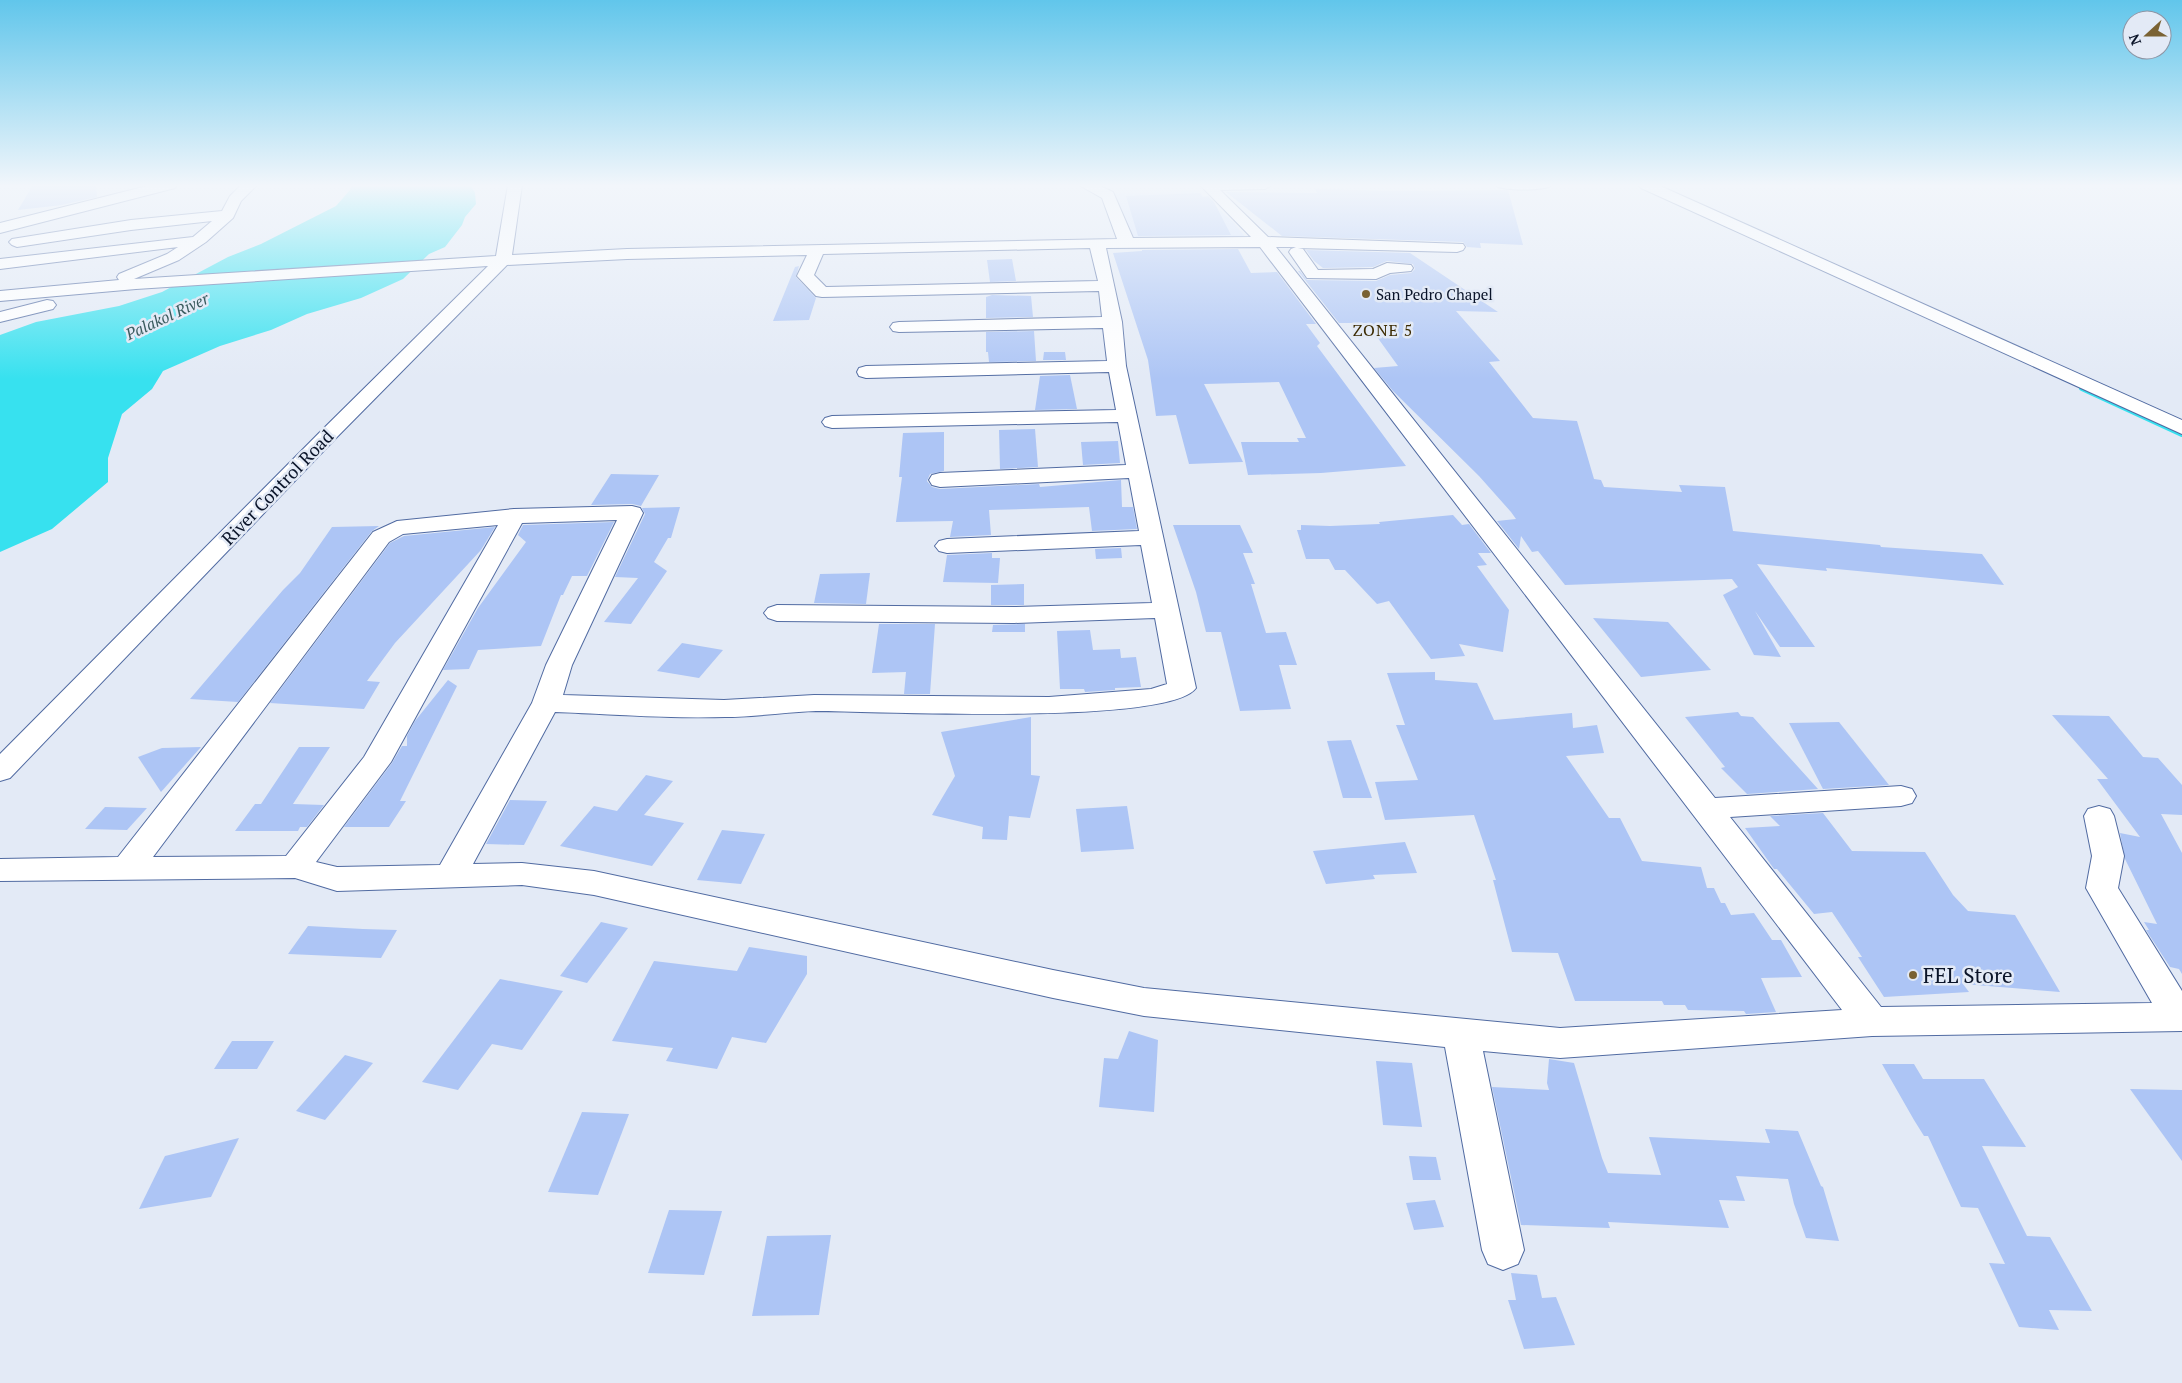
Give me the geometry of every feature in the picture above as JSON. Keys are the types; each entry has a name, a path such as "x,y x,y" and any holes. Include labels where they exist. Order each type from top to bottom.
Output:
{"street":[{"path":"0,264 116,250"},
{"path":"0,317 71,298 152,266 185,250"},
{"path":"493,260 496,250"},
{"path":"0,296 99,286 493,260 801,250"},
{"path":"817,250 805,276 822,292 1107,286"},
{"path":"546,703 724,709 814,703 1049,706 1154,697 1182,688 1117,366 1107,286 1098,250"},
{"path":"1282,250 1706,809 1872,1022"},
{"path":"1283,250 1313,275 1376,274 1387,268 1405,268"},
{"path":"1788,250 2182,428"},
{"name":"River Control Road","path":"0,771 330,433 493,260"},
{"path":"899,327 1112,322"},
{"path":"866,372 1117,366"},
{"path":"832,422 1128,416"},
{"path":"940,480 1138,470"},
{"path":"128,868 381,537 398,528 514,516 632,513 559,665 546,703 451,874"},
{"path":"295,867 376,762 514,516"},
{"path":"947,546 1152,538"},
{"path":"777,612 1014,615 1166,610"},
{"path":"1706,809 1901,796"},
{"path":"2099,816 2108,856 2102,888 2181,1017"},
{"path":"0,870 295,867 337,879 451,874 522,874 594,883 1053,984 1144,1002 1560,1043 1872,1022 2181,1017"},
{"path":"1461,1034 1503,1250"}],"water":[{"name":"Palakol River","path":"247,250 439,250 429,254 403,279 361,298 307,314 271,330 220,346 163,371 152,389 122,414 108,458 108,482 52,529 0,552 0,335 36,322 119,306 162,292 228,257"}],"building":[{"path":"1142,250 1238,250 1251,273 1277,272 1316,324 1306,324 1320,343 1317,346 1406,466 1321,473 1248,475 1241,442 1299,442 1297,438 1306,438 1279,382 1204,384 1243,462 1189,464 1176,415 1156,416 1148,360 1113,253"},
{"path":"1306,250 1410,253 1498,312 1456,311 1500,361 1489,362 1533,418 1577,421 1594,479 1601,480 1604,487 1682,492 1679,485 1725,487 1733,531 1880,545 1881,547 1982,554 2004,585 1826,568 1827,571 1757,564 1815,647 1780,647 1755,611 1781,657 1754,655 1723,595 1738,587 1732,579 1565,585 1538,551 1532,552 1521,536 1519,549 1497,521 1516,519 1511,512 1479,476 1393,391 1374,368 1398,366 1367,323 1339,323 1298,271 1307,280 1376,281 1390,275 1411,273 1415,269 1413,264 1387,261 1373,267 1323,268 1314,261"},
{"path":"1012,259 1016,281 990,282 987,260"},
{"path":"799,266 796,277 816,298 809,320 773,321 795,267"},
{"path":"992,295 1031,296 1033,317 986,318 986,297"},
{"path":"1034,331 1036,361 989,362 988,352 986,352 986,332"},
{"path":"1044,352 1065,352 1066,360 1043,360"},
{"path":"1070,375 1077,409 1035,410 1040,376"},
{"path":"1035,429 1038,467 1000,469 999,430"},
{"path":"944,432 944,471 930,474 927,481 932,487 940,489 1039,484 1040,487 1121,480 1122,507 1133,507 1137,529 1092,531 1089,507 989,510 991,535 950,537 953,521 896,522 902,477 899,477 903,433"},
{"path":"1118,441 1120,463 1083,465 1081,442"},
{"path":"611,474 659,475 641,506 632,504 591,505"},
{"path":"680,507 671,538 668,538 654,562 667,571 631,624 604,622 638,578 615,577 645,514 642,508"},
{"path":"1453,515 1462,525 1469,524 1491,553 1478,553 1487,565 1477,566 1509,610 1503,652 1459,644 1465,656 1431,659 1389,601 1377,604 1345,570 1335,570 1329,559 1306,559 1297,530 1301,530 1301,525 1380,524 1379,522"},
{"path":"614,522 587,576 572,576 563,595 561,595 541,646 478,650 469,669 443,670 478,608 526,542 518,535 523,525"},
{"path":"1173,525 1240,525 1253,553 1243,553 1255,584 1251,584 1266,633 1286,632 1297,665 1279,665 1291,709 1240,711 1221,632 1206,632 1196,592"},
{"path":"379,526 372,531 238,702 190,699 283,590 300,573 332,527"},
{"path":"495,527 481,550 395,643 367,681 380,682 364,709 270,703 390,543 404,536"},
{"path":"1121,548 1122,558 1096,559 1095,549"},
{"path":"992,553 992,558 1000,558 998,583 943,582 947,555"},
{"path":"870,573 866,604 814,603 820,574"},
{"path":"1024,584 1024,605 991,605 991,585"},
{"path":"1593,618 1668,622 1711,670 1641,677"},
{"path":"879,624 935,624 930,694 904,694 906,672 872,673"},
{"path":"1025,624 1025,632 992,632 993,625"},
{"path":"1090,630 1093,650 1120,649 1121,658 1136,657 1141,687 1085,692 1084,689 1060,689 1057,631"},
{"path":"682,643 723,650 699,678 657,671"},
{"path":"1435,672 1435,680 1477,683 1494,720 1572,713 1573,728 1597,725 1604,753 1566,756 1609,818 1620,818 1642,861 1701,867 1707,888 1714,888 1721,903 1725,903 1731,915 1754,913 1772,940 1781,940 1802,977 1761,978 1776,1012 1746,1014 1744,1011 1688,1010 1685,1005 1664,1005 1662,1001 1575,1001 1558,953 1512,952 1493,880 1496,880 1474,815 1385,820 1375,782 1418,780 1396,725 1405,725 1387,673"},
{"path":"448,680 457,686 400,801 406,801 389,827 344,827 392,763 402,746 407,746 407,736 415,721"},
{"path":"1738,712 1741,716 1753,717 1818,789 1747,794 1721,768 1725,767 1685,717"},
{"path":"2052,715 2109,716 2143,757 2158,758 2182,785 2182,815 2161,814 2182,853 2182,974 2179,969 2170,967 2146,930 2149,930 2144,922 2157,924 2125,859 2120,833 2140,837 2097,779 2108,779"},
{"path":"1031,717 1031,775 1040,776 1030,818 1009,816 1007,840 982,839 983,827 932,815 955,776 941,732"},
{"path":"1839,722 1889,785 1823,789 1789,723"},
{"path":"1351,740 1372,798 1343,798 1327,741"},
{"path":"201,747 161,792 138,757 162,748"},
{"path":"299,747 330,747 293,804 324,805 307,827 300,827 298,831 235,831 255,804 261,804"},
{"path":"646,775 673,781 644,815 684,823 652,866 560,846 594,806 617,811"},
{"path":"510,800 547,801 524,845 486,844"},
{"path":"1127,806 1134,849 1081,852 1076,809"},
{"path":"105,807 147,808 127,830 85,829"},
{"path":"1823,813 1852,851 1925,852 1953,895 1968,911 2015,915 2060,992 1963,984 1969,992 1884,997 1858,957 1862,957 1832,912 1814,914 1777,869 1774,869 1745,828 1780,826 1770,816"},
{"path":"722,830 765,834 741,884 697,880"},
{"path":"1405,842 1417,873 1373,875 1375,879 1326,884 1313,851"},
{"path":"601,922 628,928 587,983 560,976"},
{"path":"308,926 397,930 381,958 288,954"},
{"path":"749,947 807,956 807,974 766,1043 732,1037 717,1069 666,1061 673,1048 612,1041 654,961 737,971"},
{"path":"500,979 563,991 522,1050 492,1044 458,1090 422,1082"},
{"path":"1129,1031 1158,1040 1154,1112 1099,1107 1104,1058 1118,1059"},
{"path":"232,1041 274,1041 257,1069 214,1069"},
{"path":"345,1055 373,1063 325,1120 296,1111"},
{"path":"1549,1059 1574,1063 1608,1173 1661,1175 1649,1137 1770,1143 1765,1129 1798,1131 1823,1187 1839,1241 1806,1238 1794,1204 1788,1179 1736,1176 1745,1201 1719,1200 1729,1228 1608,1222 1610,1228 1521,1225 1492,1087 1549,1090 1547,1083"},
{"path":"1376,1061 1412,1063 1422,1127 1383,1125"},
{"path":"1882,1064 1914,1064 1923,1079 1984,1079 2026,1147 1982,1146 2027,1236 2050,1237 2092,1311 2049,1310 2059,1330 2019,1327 1989,1263 2005,1264 1978,1208 1961,1207 1928,1136 1924,1136"},
{"path":"2130,1089 2182,1090 2182,1161"},
{"path":"582,1112 629,1114 598,1195 548,1192"},
{"path":"239,1138 211,1197 139,1209 165,1156"},
{"path":"1409,1156 1436,1157 1441,1180 1413,1180"},
{"path":"1435,1200 1444,1227 1414,1230 1406,1203"},
{"path":"669,1210 722,1211 704,1275 648,1273"},
{"path":"831,1235 819,1315 752,1316 767,1236"},
{"path":"1511,1273 1537,1275 1542,1298 1556,1297 1575,1345 1524,1349 1508,1300 1516,1300"}],"waterway":[{"path":"2082,388 2182,434"}],"place":[{"name":"San Pedro Chapel","path":"1366,294"},
{"name":"FEL Store","path":"1913,975"}],"district":[{"name":"ZONE 5","path":"1383,330"}]}
